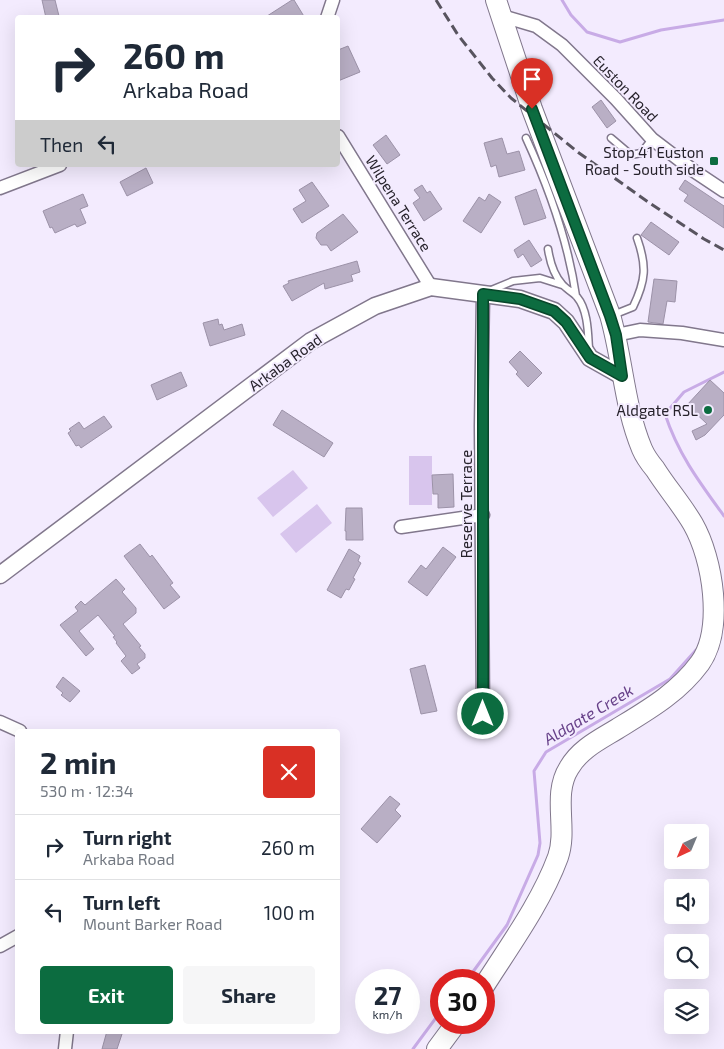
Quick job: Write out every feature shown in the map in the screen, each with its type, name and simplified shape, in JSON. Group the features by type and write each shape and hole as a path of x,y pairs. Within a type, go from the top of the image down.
{"main road":[{"path":"494,969 543,890 559,854 562,825 560,794 567,770 577,756 590,745 669,696 685,682 700,663 710,644 713,621 713,582 701,542 693,524 642,451 628,412 616,335 610,316 532,109 499,8"},
{"path":"437,1049 448,1034"}],"street":[{"path":"328,15 333,0"},
{"name":"Euston Road","path":"499,8 536,26 562,45 616,99 652,139 694,172 724,191"},
{"name":"Wilpena Terrace","path":"340,139 431,288"},
{"path":"0,188 55,167"},
{"name":"Arkaba Road","path":"0,575 310,341 375,306 431,288 520,299 554,311 566,322 590,358 622,376"},
{"name":"Reserve Terrace","path":"483,294 483,714"},
{"path":"616,335 640,330 682,333 724,340"},
{"path":"401,527 483,515"},
{"path":"0,722 16,729"},
{"path":"0,946 15,938"},
{"path":"65,1049 67,1034"}],"lane":[{"path":"526,138 545,180 562,236 574,278 576,296 587,324 590,358"},
{"path":"611,138 632,155 641,153 652,139"},
{"path":"610,316 633,307 642,289 644,259 637,238"},
{"path":"548,249 551,266 562,285"},
{"path":"483,294 513,281 540,278 562,285 576,296"}],"shaded area":[{"path":"409,456 432,456 432,505 409,505"},
{"path":"293,470 308,488 273,517 257,498"},
{"path":"317,504 332,523 296,553 280,534"}],"building":[{"path":"42,0 55,0 59,15 45,15"},
{"path":"294,0 303,15 269,15"},
{"path":"348,46 360,72 340,80 340,49"},
{"path":"601,100 616,121 607,128 592,107"},
{"path":"386,135 400,155 387,164 373,145"},
{"path":"502,138 507,154 519,151 525,170 499,177 496,165 491,167 484,143"},
{"path":"146,168 153,183 127,196 120,182"},
{"path":"685,180 724,206 724,228 684,201 688,195 679,189"},
{"path":"312,182 329,206 302,223 293,209 306,201 299,190"},
{"path":"422,185 427,193 430,191 442,209 424,221 413,203 420,198 414,190"},
{"path":"536,189 546,218 524,225 515,197"},
{"path":"83,194 88,206 80,209 86,223 77,227 75,224 55,233 52,227 50,228 43,211"},
{"path":"489,194 501,202 481,233 463,221 479,197 485,201"},
{"path":"343,214 358,232 331,251 327,245 321,245 316,238 317,233"},
{"path":"651,222 679,242 669,255 641,235"},
{"path":"529,240 542,260 531,267 523,254 518,258 514,250"},
{"path":"357,261 360,272 351,275 353,281 325,289 324,283 292,301 283,286 289,283 288,281"},
{"path":"654,279 677,281 675,302 667,301 663,324 648,322"},
{"path":"218,319 219,325 222,324 224,330 242,324 245,335 210,346 203,323"},
{"path":"520,351 542,373 528,387 516,374 518,372 509,362"},
{"path":"181,372 187,386 157,400 151,385"},
{"name":"Aldgate RSL","path":"710,380 724,393 724,415 705,435 696,440 692,431 707,424 687,405"},
{"path":"282,410 333,443 324,457 273,425"},
{"path":"104,416 112,427 81,448 79,445 76,446 68,433 71,431 69,429 79,422 84,429"},
{"path":"453,474 454,507 438,508 438,494 433,494 432,475"},
{"path":"346,508 362,508 363,540 346,540"},
{"path":"140,544 150,557 152,555 173,583 170,585 180,597 164,609 124,556"},
{"path":"443,547 456,557 427,596 408,582 421,565 426,569"},
{"path":"349,549 360,556 358,561 361,563 349,590 346,589 341,598 327,590"},
{"path":"116,579 125,589 122,592 136,608 136,613 123,624 141,646 139,647 145,654 145,658 137,664 140,668 132,674 121,661 126,656 116,643 113,637 115,636 98,615 79,631 94,649 86,656 60,625 78,611 75,607 81,601 85,605"},
{"path":"425,665 437,711 421,714 410,669"},
{"path":"63,677 80,691 70,702 61,695 63,693 56,687"},
{"path":"390,796 400,804 395,810 401,816 377,843 361,829"},
{"path":"106,1034 122,1034 117,1049 102,1049"}],"waterway":[{"name":"Aldgate Creek","path":"562,0 571,15 587,32 620,42 661,30 724,20"},
{"name":"Aldgate Creek","path":"724,372 684,392 665,414 683,455 724,516"},
{"name":"Aldgate Creek","path":"475,969 507,925 538,855 540,843 534,771 546,752 670,679 696,650"},
{"name":"Aldgate Creek","path":"413,1049 430,1026"}],"railway":[{"path":"436,0 458,35 492,78 511,98 579,153 651,204 724,250"}],"place":[{"name":"Stop 41 Euston Road - South side","path":"714,161"},
{"name":"Aldgate RSL","path":"708,410"}],"route":[{"path":"483,714 483,294 520,299 554,311 566,322 590,358 622,376 616,335 610,316 532,109"}]}
